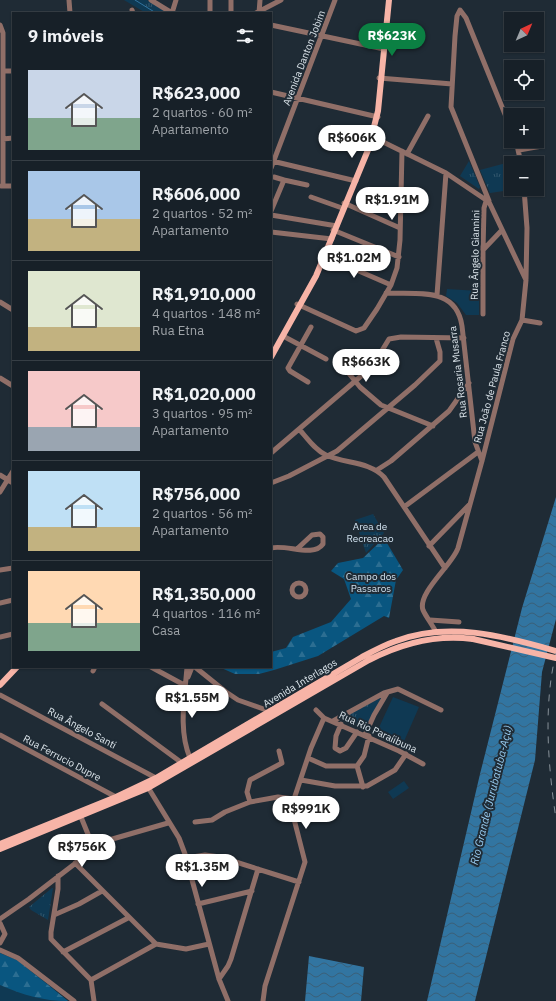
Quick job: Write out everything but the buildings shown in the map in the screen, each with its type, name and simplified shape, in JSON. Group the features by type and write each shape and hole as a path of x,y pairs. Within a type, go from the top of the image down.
{"main road":[{"path":"383,49 386,0"},
{"path":"272,355 323,256 373,137 389,0"},
{"path":"354,181 376,117"},
{"path":"272,349 298,305"},
{"name":"Avenida Interlagos","path":"0,849 81,817 147,786 273,713 376,650 396,641 436,632 474,635"},
{"path":"474,635 520,640 556,651"},
{"path":"474,635 556,658"},
{"name":"Avenida Interlagos","path":"0,844 147,786 156,778 190,758 395,647 438,638 474,635"},
{"path":"1,682 14,668"}],"street":[{"path":"69,0 70,12"},
{"path":"150,0 170,12"},
{"path":"172,12 176,0"},
{"path":"210,0 210,12"},
{"path":"230,0 231,12"},
{"path":"257,12 260,0"},
{"path":"257,12 281,0"},
{"name":"Avenida Danton Jobim","path":"272,161 298,99 335,0"},
{"path":"504,112 466,18 460,10 457,21 452,84 452,111 484,189 487,200 526,280"},
{"path":"0,25 4,33 2,186"},
{"path":"272,26 383,49"},
{"path":"3,72 12,71"},
{"path":"380,78 452,84"},
{"path":"272,92 376,117"},
{"path":"298,305 359,331 364,328 391,284 399,257 404,153 428,116"},
{"path":"373,137 446,173 487,200"},
{"path":"3,139 12,138"},
{"path":"520,156 519,150 530,148"},
{"path":"272,161 354,181"},
{"path":"386,293 437,295 446,173"},
{"path":"274,177 307,185"},
{"path":"272,209 284,180"},
{"path":"479,195 484,189"},
{"name":"Rua João de Paula Franco","path":"430,620 423,610 423,605 428,592 456,553 482,461 513,338 522,320 527,261 527,228 525,196"},
{"path":"311,197 344,205 400,228"},
{"name":"Rua Ângelo Giannini","path":"483,314 483,250 487,200"},
{"path":"272,215 335,228 399,257"},
{"path":"483,250 502,230"},
{"path":"272,232 331,238"},
{"path":"323,256 391,284"},
{"path":"517,261 527,261"},
{"name":"Rua Rosaria Musarra","path":"437,295 450,302 459,312 464,338 478,452 482,461"},
{"path":"0,302 12,308"},
{"path":"522,320 540,323"},
{"path":"308,382 290,371 288,368 311,327"},
{"path":"283,336 326,359"},
{"path":"272,452 375,362 389,339 401,337 464,338"},
{"path":"272,483 290,476 326,455 342,448 428,374 440,361 440,352 436,338"},
{"path":"342,366 354,381 374,401 388,409 433,426"},
{"path":"0,378 12,385"},
{"path":"377,470 391,461 449,411 469,383"},
{"path":"299,429 314,446 326,455 377,470 445,568"},
{"path":"404,507 478,452"},
{"path":"0,492 12,472"},
{"path":"0,476 12,482"},
{"path":"429,546 469,505"},
{"path":"272,548 298,548 307,551 317,550 323,544 323,537 317,533 312,535 298,548"},
{"path":"0,570 12,568"},
{"path":"0,603 12,600"},
{"path":"430,620 459,622"},
{"path":"430,620 436,632"},
{"path":"0,636 12,634"},
{"path":"153,668 186,686"},
{"path":"187,668 187,680 183,701 184,741 190,758"},
{"path":"187,680 192,668"},
{"path":"196,668 238,700 273,713"},
{"path":"334,721 387,692 398,689 441,710"},
{"path":"357,766 364,756 367,736 374,715 387,692"},
{"name":"Rua Ângelo Santi","path":"0,695 156,778"},
{"path":"102,704 182,763"},
{"path":"263,1001 266,986 305,860 292,810 294,799 311,748 324,718 316,710"},
{"name":"Rua Rio Paraíibuna","path":"324,718 341,724 406,754 423,764"},
{"path":"341,724 336,743 336,748 340,751 346,748 357,732"},
{"name":"Rua Ferrucio Dupre","path":"0,735 116,797"},
{"path":"250,802 247,792 250,780 282,763 279,750"},
{"path":"301,780 335,786 363,787 373,784 395,770 406,754"},
{"path":"308,758 326,766 357,766"},
{"path":"357,766 363,787"},
{"path":"147,786 178,838 186,858 219,979 228,1001"},
{"path":"196,822 212,820 250,802 278,796 294,799"},
{"path":"81,817 94,849"},
{"path":"0,919 29,900 94,849 114,837 168,823"},
{"path":"186,858 214,856 299,882"},
{"path":"75,863 128,918 156,944 186,949 210,944"},
{"path":"219,979 231,959 258,869"},
{"path":"58,876 51,936 53,942 91,980 93,986 93,999"},
{"path":"54,915 79,904 102,891"},
{"path":"198,904 252,891"},
{"path":"63,952 128,918"},
{"path":"0,923 4,934 0,943"},
{"path":"91,980 156,944"},
{"path":"0,950 18,958 74,1001"}],"green space":[{"path":"124,0 147,0 165,12 144,12"},
{"path":"469,161 480,187 479,189 460,176"},
{"path":"504,164 504,191 490,193 480,170"},
{"path":"447,289 479,291 479,315 466,315 457,303 446,296"},
{"name":"Area de Recreacao","path":"373,514 384,533 366,553 355,520"},
{"name":"Campo dos Passaros","path":"384,538 403,570 396,580 389,618 384,616 318,656 274,670 259,674 235,674 221,668 272,668 272,652 286,648 293,637 331,622 351,599 344,579 331,571 338,563 363,558"},
{"path":"382,697 366,729 364,730 340,719"},
{"path":"393,697 419,707 402,746 376,734"},
{"path":"404,781 409,788 393,799 388,792"},
{"path":"52,888 48,920 31,910 29,907"},
{"path":"0,953 42,979 68,1001 0,1001"},
{"path":"0,953 17,960 68,1001 33,997 0,985"}],"water":[{"name":"Rio Grande (Jurubatuba-Açú)","path":"556,497 556,619 542,672 535,760 475,1001 427,1001 480,774 522,608"},
{"path":"309,956 364,967 361,1001 305,1001"}],"waterway":[{"path":"135,0 154,12"}],"railway":[{"path":"556,653 549,694 548,715 549,757 556,819"}]}
